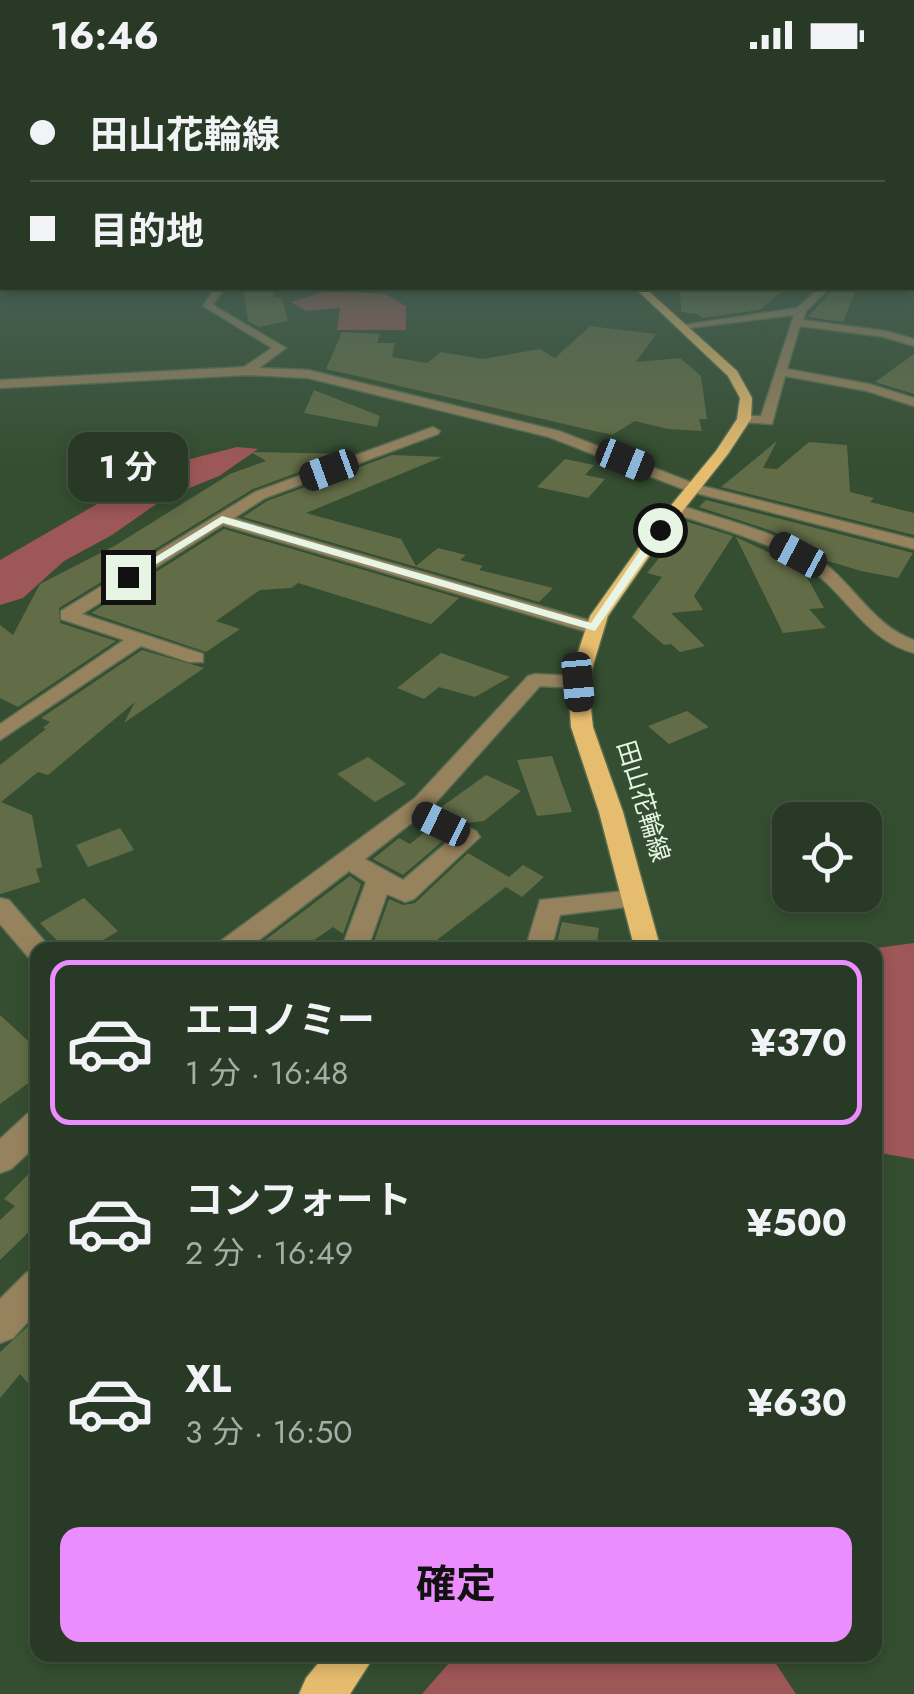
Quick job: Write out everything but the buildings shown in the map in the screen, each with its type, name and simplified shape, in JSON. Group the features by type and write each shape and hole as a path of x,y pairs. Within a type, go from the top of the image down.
{"main road":[{"path":"666,312 732,374 746,398 744,419"},
{"name":"田山花輪線","path":"646,942 611,812 582,727 578,682 599,616 744,419"},
{"path":"322,1694 347,1662"}],"street":[{"path":"213,312 242,323 280,348 247,371"},
{"path":"744,419 767,420 780,371 803,312"},
{"path":"682,326 799,316 886,334 914,344"},
{"path":"0,384 247,371 334,379 554,434 693,488 914,544"},
{"path":"780,371 869,388 914,402"},
{"path":"196,658 66,615 260,495 433,432"},
{"path":"676,509 780,546 816,565 882,634 914,647"},
{"path":"222,519 595,628"},
{"path":"0,734 140,640"},
{"path":"238,942 413,810 535,680 578,682"},
{"path":"347,859 405,893 468,837 413,810"},
{"path":"357,942 380,878"},
{"path":"540,942 549,907 634,899"},
{"path":"0,906 30,942"},
{"path":"0,1159 30,1131"},
{"path":"0,1326 30,1294"}],"shaded area":[{"path":"339,312 406,312 406,330 337,330"},
{"path":"237,447 258,449 219,476 165,498 112,535 64,561 23,598 0,605 0,560 163,466"},
{"path":"914,943 914,1159 882,1153 882,947"},
{"path":"450,1662 775,1662 796,1694 422,1694"}],"route":[{"path":"128,577 222,519 595,628 599,616 660,530"}]}
